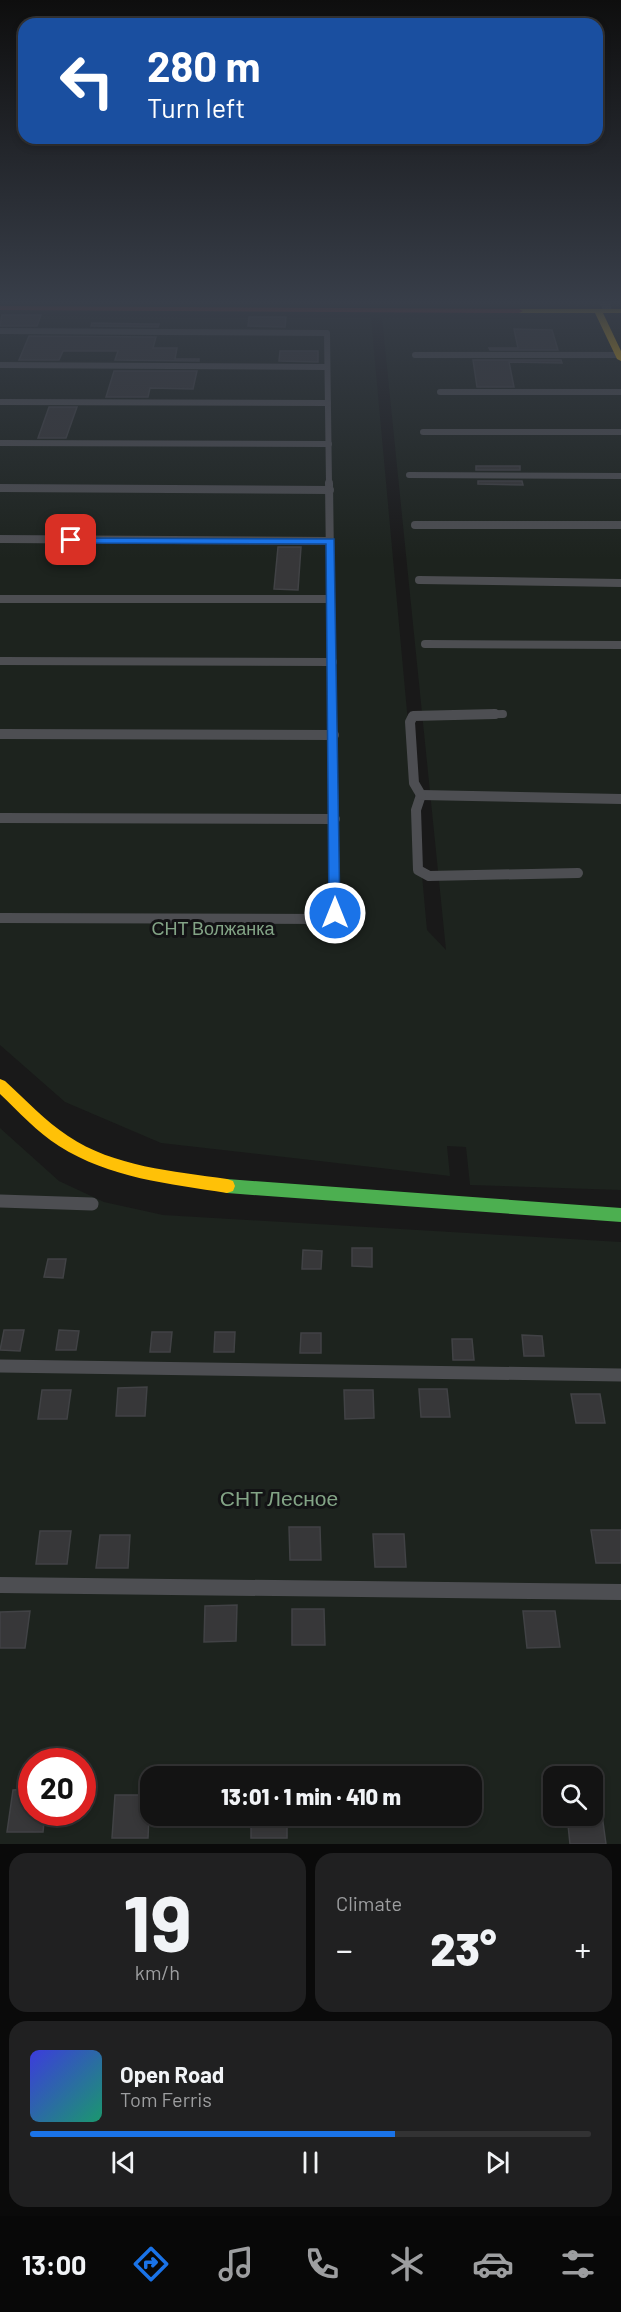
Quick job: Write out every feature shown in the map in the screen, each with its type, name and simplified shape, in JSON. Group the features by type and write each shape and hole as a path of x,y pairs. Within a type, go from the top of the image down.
{"street":[{"path":"0,1084 63,1141 97,1158 140,1172 237,1188 621,1215"}],"lane":[{"path":"0,918 329,919 335,913 328,387"},
{"path":"440,392 621,392"},
{"path":"0,402 328,404"},
{"path":"423,432 621,432"},
{"path":"0,443 329,444"},
{"path":"409,475 621,476"},
{"path":"0,488 330,490"},
{"path":"415,525 621,525"},
{"path":"0,539 330,541"},
{"path":"419,580 621,583"},
{"path":"0,599 331,599"},
{"path":"425,644 621,645"},
{"path":"0,661 333,662"},
{"path":"503,714 413,716 410,722 414,783 421,795 416,810 418,870 429,876 578,873"},
{"path":"0,734 334,735"},
{"path":"421,795 621,799"},
{"path":"0,818 335,819"},
{"path":"0,1201 92,1204"},
{"path":"0,1366 621,1375"},
{"path":"0,1585 621,1592"}],"green space":[{"name":"СНТ Волжанка","path":"0,387 377,387 427,930 446,950 389,387 621,387 621,1190 470,1185 466,1147 447,1146 450,1176 161,1143 65,1102 0,1045"},
{"name":"СНТ Лесное","path":"0,1128 59,1181 104,1202 163,1215 621,1242 621,1844 0,1844"}],"building":[{"path":"109,387 193,387 193,389 150,388 148,397 106,397"},
{"path":"49,407 77,407 66,438 38,438"},
{"path":"476,466 520,466 520,470 476,470"},
{"path":"478,481 522,481 523,485 478,484"},
{"path":"278,547 301,547 298,590 274,589"},
{"path":"352,1248 372,1248 372,1267 352,1266"},
{"path":"303,1250 322,1251 321,1269 302,1269"},
{"path":"48,1259 66,1259 63,1278 44,1277"},
{"path":"4,1330 24,1330 20,1351 0,1350"},
{"path":"59,1330 79,1331 76,1350 56,1350"},
{"path":"152,1332 172,1332 170,1352 150,1352"},
{"path":"215,1332 235,1332 234,1352 214,1352"},
{"path":"301,1333 321,1333 321,1353 300,1353"},
{"path":"522,1335 542,1336 544,1356 524,1356"},
{"path":"452,1339 472,1339 474,1360 453,1360"},
{"path":"147,1387 145,1416 116,1416 118,1388"},
{"path":"419,1389 447,1389 450,1417 421,1417"},
{"path":"42,1390 71,1390 67,1419 38,1419"},
{"path":"344,1390 373,1390 374,1418 345,1419"},
{"path":"571,1394 600,1394 605,1423 576,1423"},
{"path":"289,1527 320,1527 321,1560 290,1560"},
{"path":"591,1530 621,1530 621,1563 596,1563"},
{"path":"40,1531 71,1531 67,1564 36,1564"},
{"path":"373,1534 404,1534 406,1567 375,1567"},
{"path":"100,1535 130,1535 128,1568 96,1568"},
{"path":"237,1605 236,1641 204,1642 205,1606"},
{"path":"292,1609 324,1609 325,1645 292,1645"},
{"path":"30,1611 25,1648 0,1648 0,1612"},
{"path":"523,1611 555,1611 560,1647 527,1648"},
{"path":"13,1790 18,1790 18,1826 44,1826 43,1832 7,1832"},
{"path":"115,1795 140,1795 140,1826 149,1826 148,1838 112,1838"},
{"path":"603,1822 606,1844 570,1844 568,1826 603,1826"},
{"path":"251,1826 287,1826 287,1838 251,1838"}],"traffic: fast":[{"path":"227,1186 621,1215"}],"traffic: slow":[{"path":"0,1085 46,1128 81,1152 142,1172 227,1186"}],"route":[{"path":"71,540 330,541 335,913"}]}
